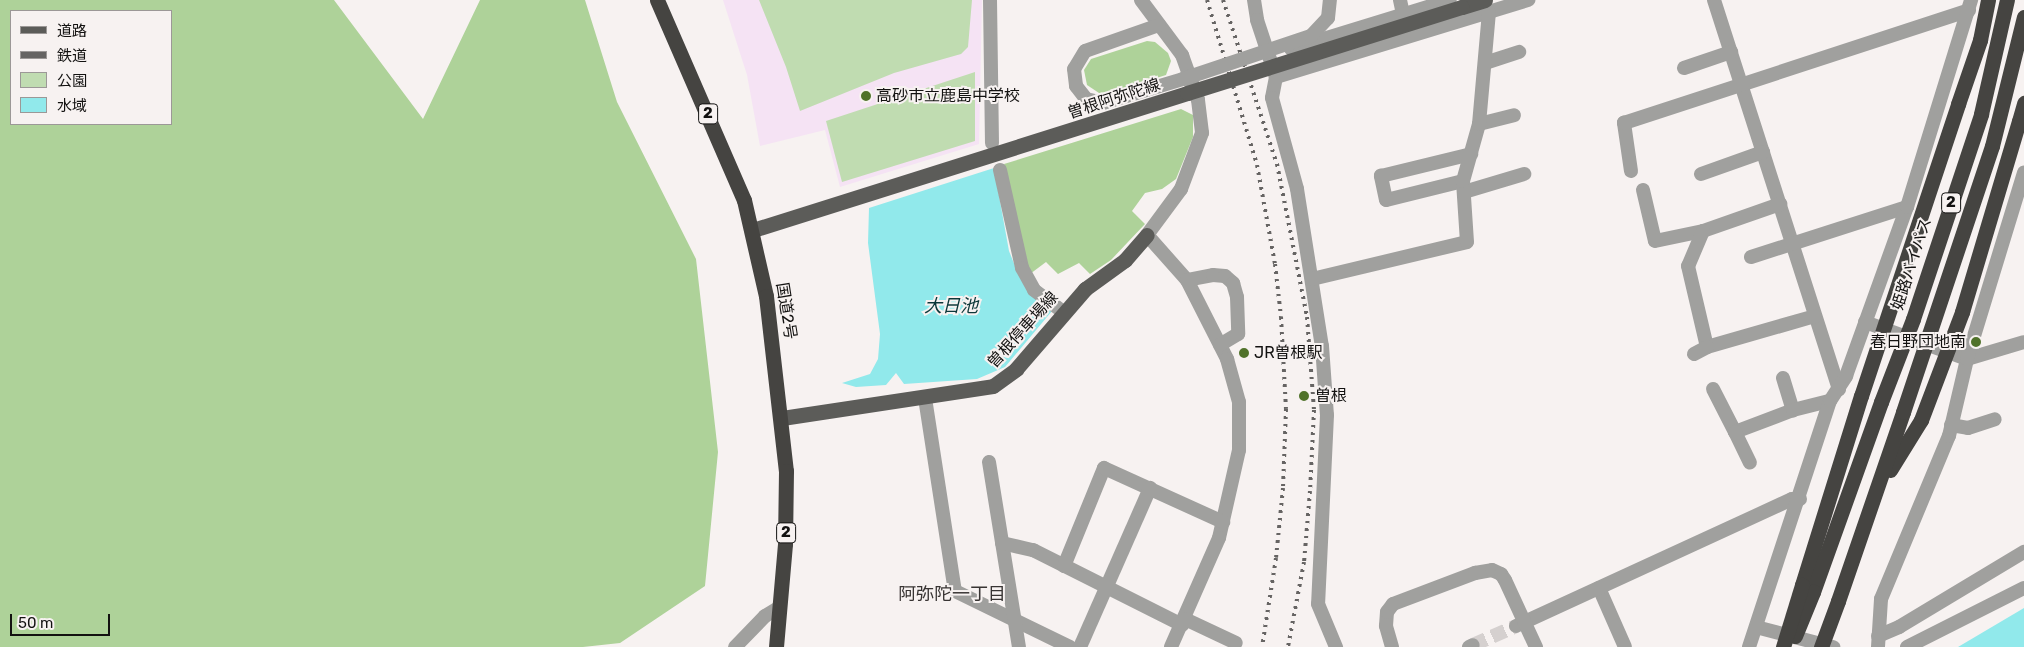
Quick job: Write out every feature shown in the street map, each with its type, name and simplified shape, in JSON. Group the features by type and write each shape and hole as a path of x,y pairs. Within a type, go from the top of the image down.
{"highway":[{"name":"国道2号","path":"657,0 719,138 753,230 766,296 782,418 786,526 776,647"},
{"path":"1783,647 1807,588 1862,396 1980,40 1988,0"},
{"name":"姫路バイパス","path":"1791,647 1807,588 1913,320 1981,114 2007,0"},
{"name":"2","path":"1821,647 1876,493 1992,146 2024,17"},
{"path":"1876,493 1921,420 1962,312 2024,103"}],"main road":[{"name":"曽根阿弥陀線","path":"753,230 1185,86 1456,3 1487,6"},
{"name":"曽根停車場線","path":"782,418 978,391 1006,379 1085,289 1125,260 1147,235"}],"street":[{"path":"990,0 992,143"},
{"path":"1141,0 1182,55 1198,100 1202,133 1181,189 1147,235 1173,260 1187,280 1220,345 1238,396 1240,425 1234,476 1212,559 1171,647"},
{"path":"1254,0 1276,77 1272,98 1297,189 1322,346 1327,415 1318,604 1336,647"},
{"path":"1159,25 1085,51 1074,69 1076,86 1086,98 1103,103 1185,86 1310,36 1328,18 1330,0"},
{"path":"1400,0 1410,36"},
{"path":"1276,77 1410,36 1487,6 1528,0"},
{"path":"1714,0 1839,389"},
{"path":"1269,56 1403,15 1456,3"},
{"path":"1633,170 1624,124 1970,5"},
{"path":"1749,647 1800,499 1830,401 1839,389 1866,322 1907,206 1970,5"},
{"path":"1312,279 1467,242 1464,187 1479,124 1485,63 1487,6"},
{"path":"1485,63 1519,52"},
{"path":"1684,68 1731,52"},
{"path":"1479,124 1514,115"},
{"path":"1701,174 1762,152"},
{"path":"1471,154 1381,176 1386,200 1464,187 1524,174"},
{"path":"1000,170 1022,268 1034,290 1063,312"},
{"path":"1878,641 1881,599 1951,425 1967,360 2024,173"},
{"path":"1643,190 1655,241 1703,230 1780,204"},
{"path":"1751,257 1907,206"},
{"path":"1703,230 1688,266 1707,347"},
{"path":"1187,280 1225,276 1233,283 1237,297 1238,334 1220,345"},
{"path":"1694,354 1707,347 1815,316"},
{"path":"1866,322 1967,360 2024,342"},
{"path":"1783,378 1793,410"},
{"path":"1713,389 1750,463"},
{"path":"925,398 955,591 1015,622 1070,647"},
{"path":"1735,432 1793,410 1830,401"},
{"path":"1951,425 1968,428 1995,419"},
{"path":"989,462 1019,647"},
{"path":"1064,566 1104,468 1223,522"},
{"path":"1080,647 1108,588 1150,488"},
{"path":"1520,624 1792,499 1800,499"},
{"path":"1002,543 1019,545 1108,588 1236,643"},
{"path":"1878,641 2024,552"},
{"path":"1392,647 1386,626 1388,612 1393,604 1483,570 1501,574 1520,624 1536,647"},
{"path":"1599,588 1625,647"},
{"path":"1907,647 2024,588"},
{"path":"735,647 765,616 780,607"},
{"path":"1756,626 1833,647"}],"shaded area":[{"name":"高砂市立鹿島中学校","path":"723,0 982,0 979,144 840,187 825,130 760,146 747,75"}],"green space":[{"path":"0,0 334,0 423,119 480,0 585,0 617,102 696,259 718,452 705,586 620,643 583,647 0,647"},
{"path":"759,0 972,0 968,47 961,54 894,73 800,111 786,67"},
{"path":"1147,41 1155,42 1168,53 1171,61 1166,75 1112,92 1099,93 1087,85 1084,70 1091,59"},
{"path":"975,72 975,141 842,182 826,121"},
{"path":"1181,109 1193,115 1193,137 1176,179 1162,189 1145,193 1132,211 1145,224 1111,260 1090,274 1079,263 1058,274 1046,262 1030,274 1004,164"}],"water":[{"name":"大日池","path":"994,168 1009,251 1017,271 1052,311 1005,367 977,379 904,384 896,373 886,385 856,387 842,383 870,374 878,359 880,334 868,243 869,208"},
{"path":"2024,608 2024,647 1958,647"}],"tunnel":[{"path":"1473,645 1516,626"}],"railway":[{"path":"1207,0 1257,165 1275,264 1281,317 1286,409 1283,488 1276,558 1262,647"},
{"path":"1223,0 1277,164 1307,317 1314,410 1310,491 1304,562 1288,647"}],"place":[{"name":"高砂市立鹿島中学校","path":"866,96"},
{"name":"春日野団地南","path":"1976,342"},
{"name":"JR曽根駅","path":"1244,353"},
{"name":"曽根","path":"1304,396"}],"district":[{"name":"阿弥陀一丁目","path":"952,594"}]}
